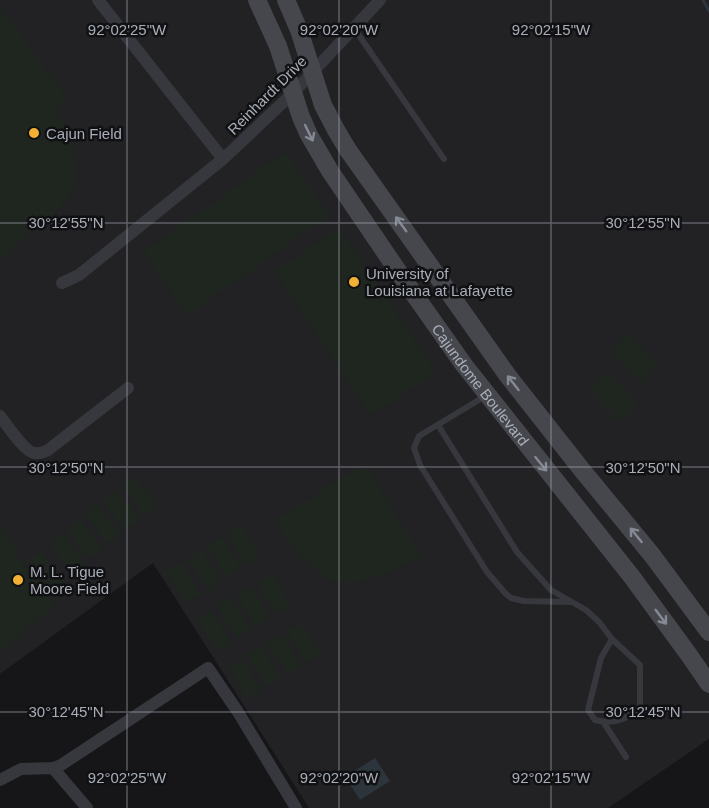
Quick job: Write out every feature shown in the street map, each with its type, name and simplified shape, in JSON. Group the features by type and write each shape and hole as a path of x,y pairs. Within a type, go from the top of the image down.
{"street":[{"name":"Reinhardt Drive","path":"98,0 223,159"},
{"name":"Cajundome Boulevard","path":"257,0 278,46 301,117 330,171 464,365 632,577 709,684"},
{"name":"Cajundome Boulevard","path":"286,0 299,30 323,105 348,150 508,376 652,555 709,632"},
{"name":"Reinhardt Drive","path":"62,283 79,275 223,159 293,93 380,0"},
{"path":"0,416 26,449 35,453 43,452 128,388"},
{"path":"0,780 21,769 53,768 69,760 208,668 238,712 296,808"},
{"path":"53,768 87,808"}],"lane":[{"path":"354,28 444,159"},
{"path":"488,395 418,436 414,448 420,465 487,572 506,594 511,598 524,600 573,602"},
{"path":"438,424 517,552 551,590 586,610 640,665 640,707 619,721 604,723 595,720 588,710 601,658 612,639"},
{"path":"604,723 626,757"}],"shaded area":[{"name":"University of Louisiana at Lafayette","path":"0,0 709,0 709,739 608,808 309,808 153,563 0,674"},
{"name":"Cajun Field","path":"0,9 21,34 67,99 54,109 66,126 72,141 77,181 60,208 0,259"},
{"path":"285,152 330,215 188,315 143,252"},
{"path":"339,228 436,373 371,415 275,271"},
{"path":"628,334 659,364 641,382 610,351"},
{"path":"607,372 638,403 620,421 589,390"},
{"path":"358,468 367,469 422,555 368,579 345,583 327,578 302,558 285,538 276,519"},
{"path":"134,476 158,505 144,516 121,486"},
{"path":"116,490 140,519 126,530 102,501"},
{"path":"98,504 122,534 108,544 85,515"},
{"path":"80,519 103,548 90,559 66,530"},
{"path":"241,524 260,556 246,565 226,533"},
{"name":"M. L. Tigue Moore Field","path":"0,528 16,547 16,556 55,604 0,653"},
{"path":"61,533 85,563 72,573 48,544"},
{"path":"221,536 241,568 226,577 207,545"},
{"path":"201,549 221,581 207,590 187,558"},
{"path":"41,551 64,580 51,590 27,561"},
{"path":"181,562 201,594 186,603 166,571"},
{"path":"271,573 291,605 276,614 256,582"},
{"path":"251,586 271,618 256,627 236,595"},
{"path":"231,598 251,630 236,639 217,607"},
{"path":"212,610 231,642 217,651 197,619"},
{"path":"301,622 321,654 306,663 286,630"},
{"path":"282,633 301,666 287,674 267,642"},
{"path":"261,646 281,678 266,687 247,655"},
{"path":"242,658 262,690 247,699 228,667"},
{"path":"375,758 390,781 360,800 345,777"}],"waterway":[{"path":"703,0 709,11"}],"place":[{"name":"Cajun Field","path":"34,133"},
{"name":"University of Louisiana at Lafayette","path":"354,282"},
{"name":"M. L. Tigue Moore Field","path":"18,580"}]}
